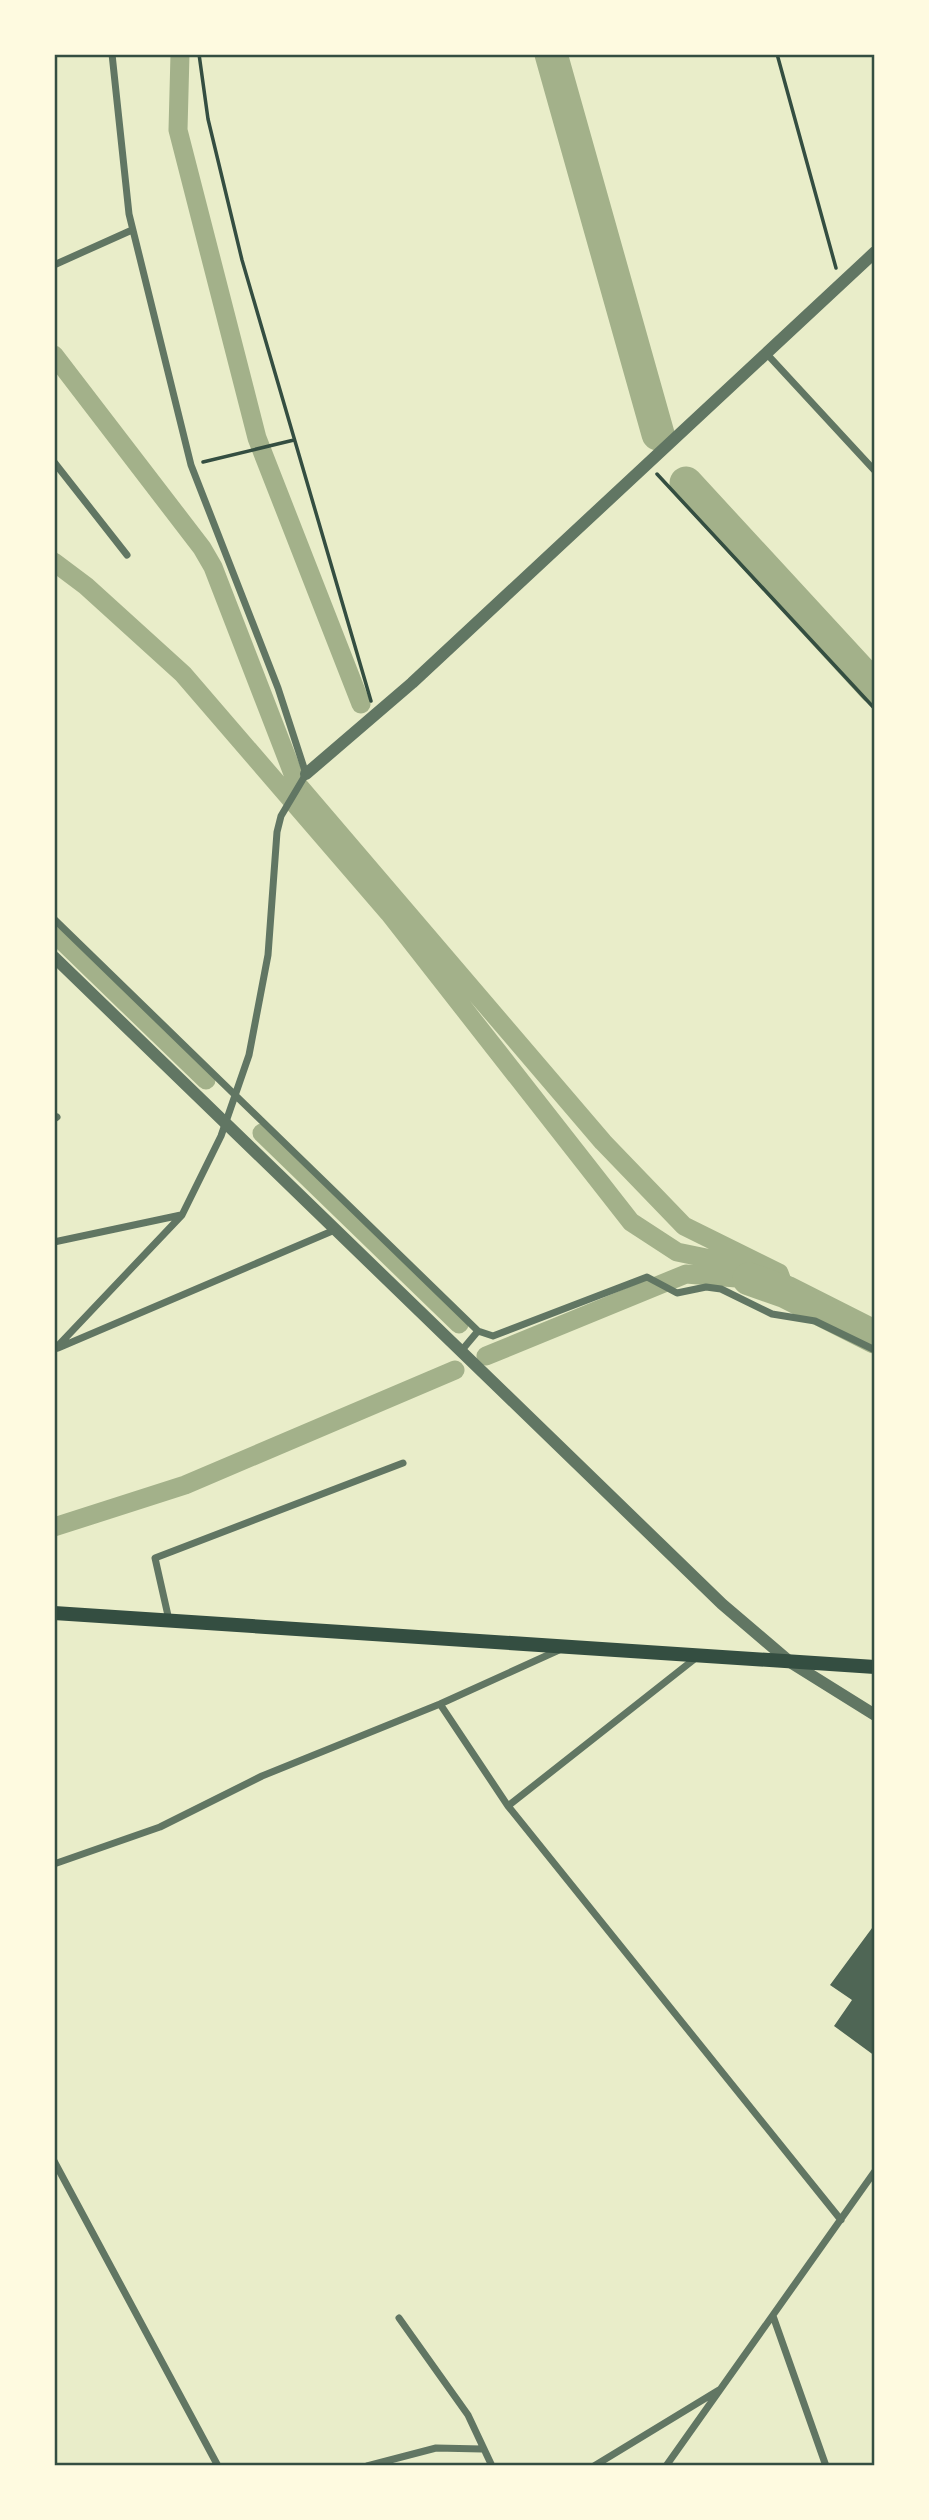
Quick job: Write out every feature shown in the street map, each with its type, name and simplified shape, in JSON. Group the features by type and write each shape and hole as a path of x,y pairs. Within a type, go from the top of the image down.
{"main road":[{"path":"54,1613 875,1667"}],"street":[{"path":"112,54 122,163 132,230 191,465 278,688 304,778"},
{"path":"54,265 132,230"},
{"path":"55,1349 181,1215 204,1175 249,1055 268,955 281,816 304,778 649,464 875,252"},
{"path":"766,353 875,471"},
{"path":"54,462 127,555"},
{"path":"54,919 478,1331 493,1336 647,1278 677,1293 706,1287 721,1289 772,1314 801,1321 816,1321 875,1350"},
{"path":"54,957 338,1229 722,1604 790,1662 875,1715"},
{"path":"54,1242 181,1215"},
{"path":"55,1349 338,1229"},
{"path":"462,1350 478,1331"},
{"path":"169,1620 155,1558 403,1463"},
{"path":"54,1864 160,1827 262,1776 440,1704 564,1648"},
{"path":"508,1806 701,1654"},
{"path":"440,1704 508,1806 841,2220"},
{"path":"54,2161 218,2466"},
{"path":"666,2466 875,2171"},
{"path":"54,2182 63,2177"},
{"path":"773,2316 826,2466"},
{"path":"400,2318 468,2415 492,2466"},
{"path":"594,2466 722,2388"},
{"path":"367,2466 436,2448 482,2449"}],"path":[{"path":"199,54 208,120 242,260 375,716"},
{"path":"777,54 840,284"},
{"path":"191,465 295,440"},
{"path":"649,464 875,709"}],"building":[{"path":"875,1924 875,2056 834,2026 852,2000 830,1985"}],"waterway":[{"path":"180,54 178,130 257,438 361,704"},
{"path":"551,54 658,434"},
{"path":"54,355 202,548 213,567 297,784 603,1142 684,1226 779,1273"},
{"path":"686,483 875,688"},
{"path":"54,562 86,586 183,674 389,913 631,1222 677,1252 779,1273 786,1292"},
{"path":"54,933 206,1080"},
{"path":"262,1133 459,1324"},
{"path":"486,1356 686,1274 749,1279"},
{"path":"749,1279 786,1292 875,1337"},
{"path":"54,1527 185,1485 455,1370"}]}
